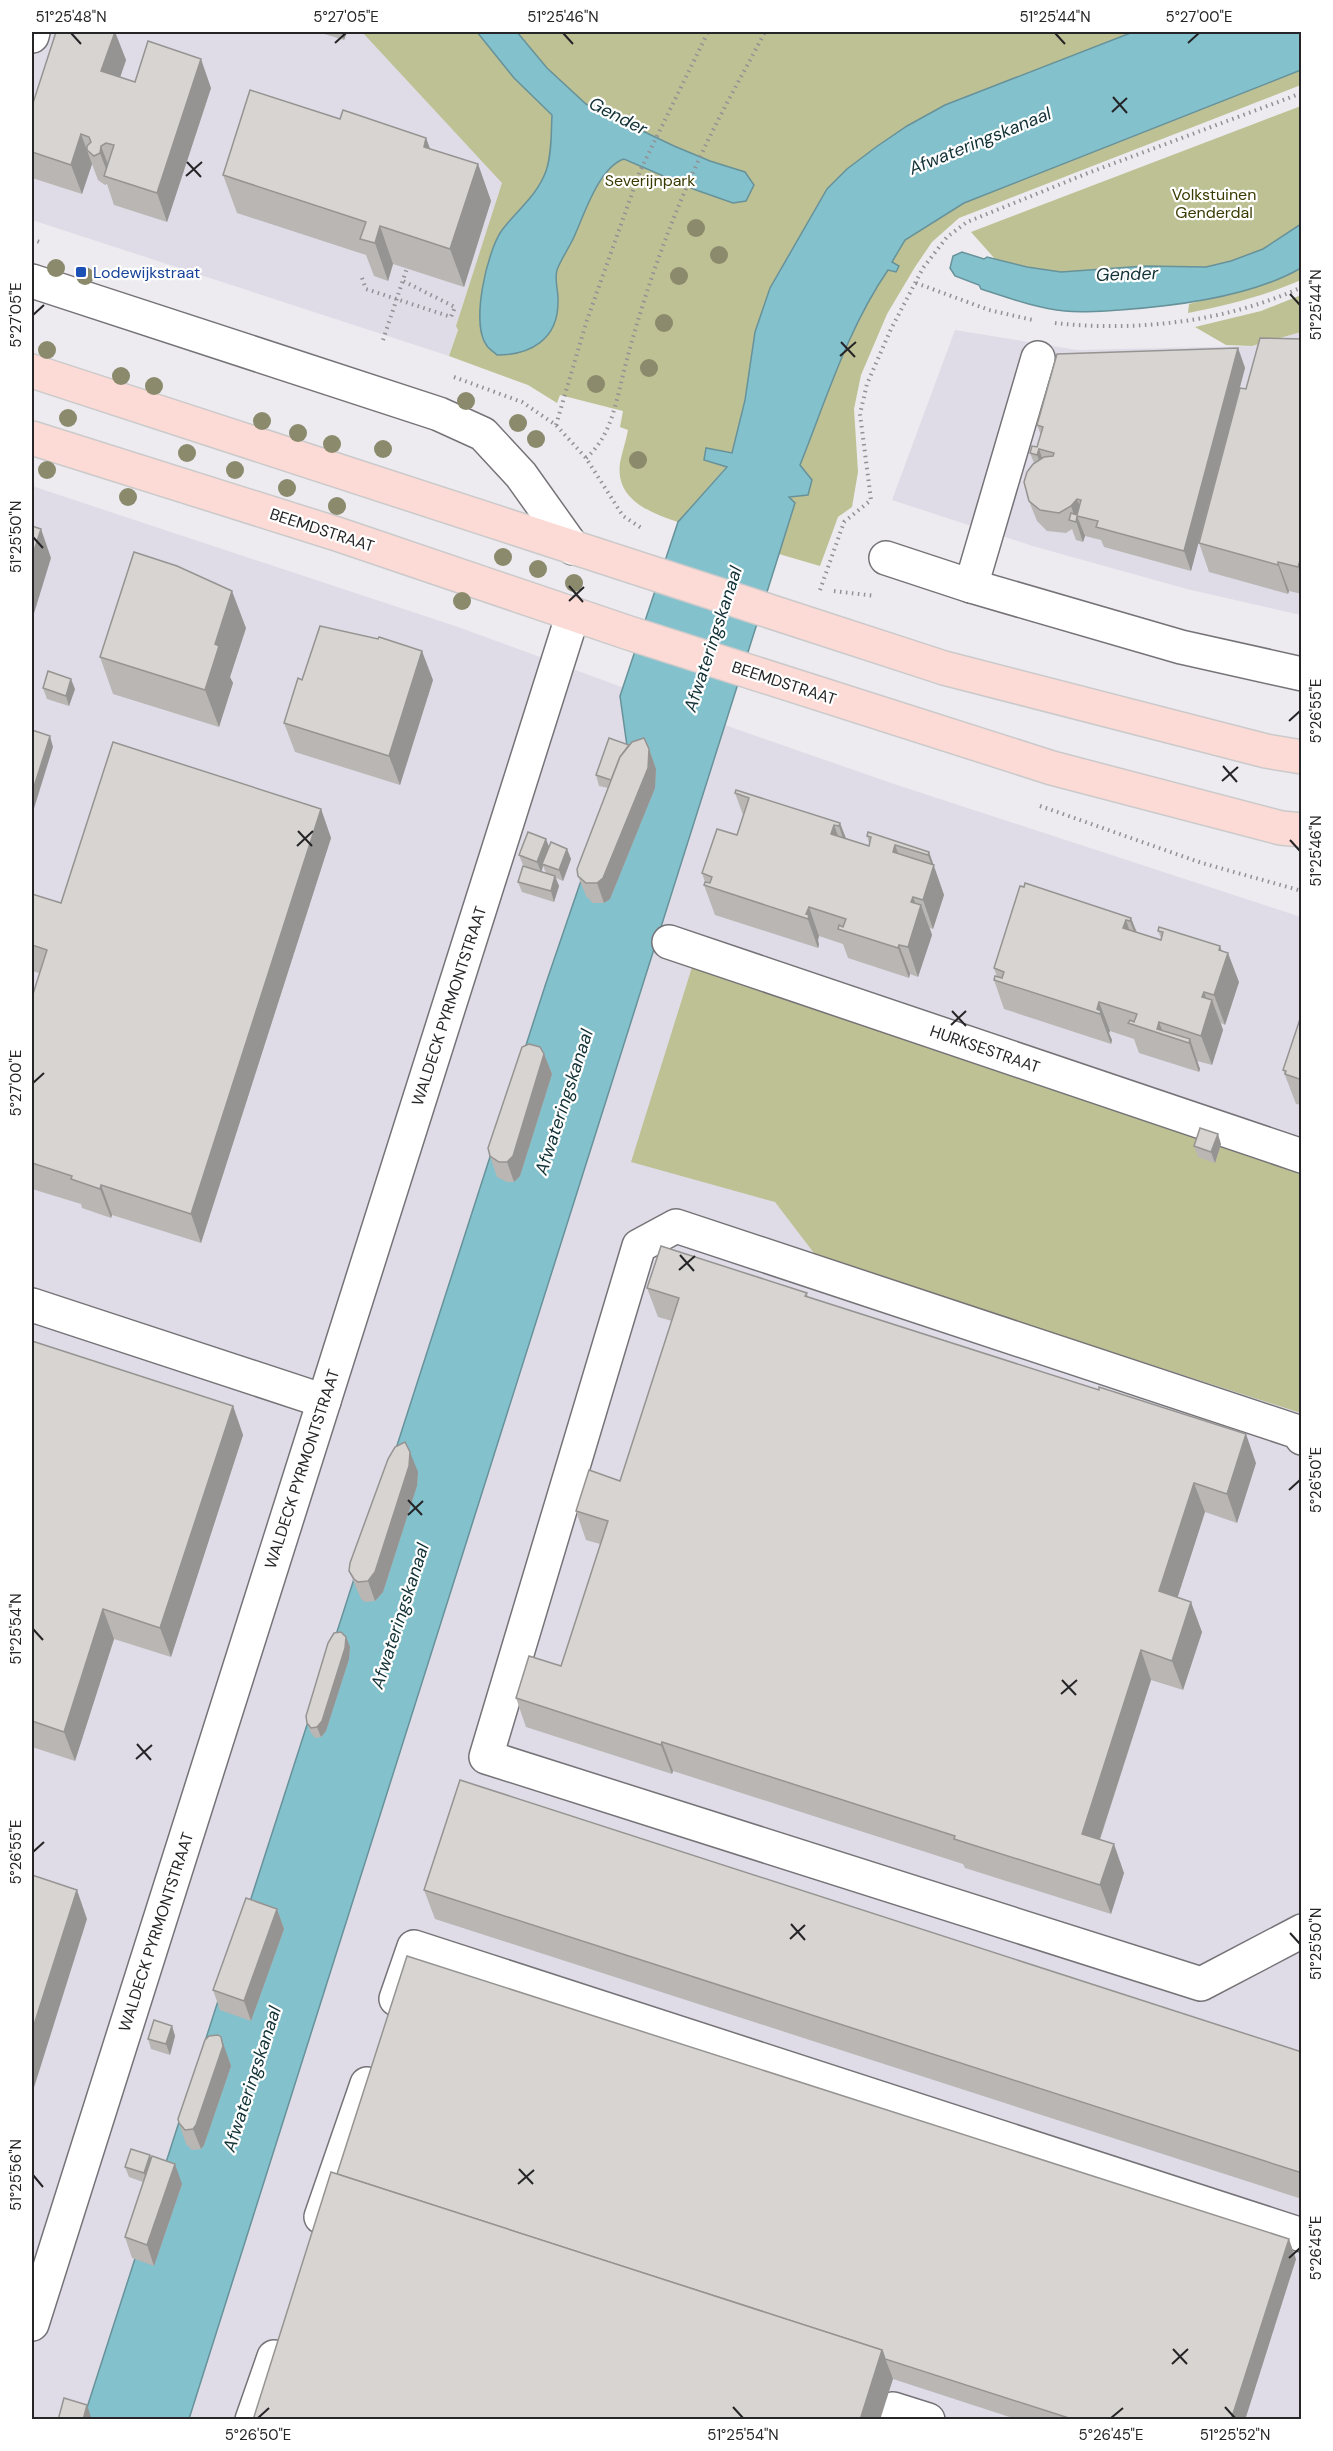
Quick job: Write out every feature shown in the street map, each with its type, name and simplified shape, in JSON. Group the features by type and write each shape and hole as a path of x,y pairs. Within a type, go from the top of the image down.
{"main road":[{"path":"32,371 944,668 1266,751 1302,757"},
{"name":"BEEMDSTRAAT","path":"32,438 338,534 629,633 1052,768 1281,828 1302,830"}],"street":[{"path":"32,281 439,414 483,434 521,475 573,548"},
{"path":"971,586 1038,357"},
{"path":"886,558 971,586 1181,647 1302,674"},
{"name":"WALDECK PYRMONTSTRAAT","path":"32,2324 573,614"},
{"name":"HURKSESTRAAT","path":"669,942 1302,1156"},
{"path":"1302,1438 1298,1432 676,1226 639,1246 486,1756 1201,1984 1302,1931"},
{"path":"32,1305 324,1401"},
{"path":"387,2025 414,1947 1302,2235"},
{"path":"310,2251 376,2059"},
{"path":"252,2420 283,2329"},
{"path":"893,2409 928,2420"}],"path":[{"path":"647,532 623,516 586,458 556,425 586,323 640,171 708,32"},
{"path":"586,458 594,452 609,427 640,311 685,191 702,153 765,32"},
{"path":"820,590 844,522 871,500 860,414 867,384 891,329 930,255 947,237 967,222 1088,173 1302,93"},
{"path":"383,340 407,268"},
{"path":"362,278 366,289 451,317 455,307 403,281"},
{"path":"916,283 989,310 1037,321"},
{"path":"1047,322 1088,327 1182,321 1256,305 1302,287"}],"shaded area":[{"path":"32,32 362,32 503,183 456,326 458,329 449,356 32,220"},
{"path":"955,330 1077,350 1252,346 1301,332 1301,615 1187,589 1036,547 892,500"},
{"path":"32,486 461,628 736,729 894,784 1301,917 1301,2419 32,2420"}],"green space":[{"name":"Severijnpark","path":"362,32 1133,32 945,105 907,126 876,147 827,189 770,288 732,454 707,461 727,466 678,522 646,509 629,496 623,487 620,463 628,430 620,427 623,411 560,395 557,403 528,385 449,356 458,330 456,326 502,183"},
{"path":"1301,70 1301,85 959,218 932,242 887,314 861,375 854,409 858,472 852,507 838,517 820,566 779,554 795,503 788,497 808,495 812,480 800,465 849,340 888,270 896,272 892,263 905,240 964,203"},
{"name":"Volkstuinen Genderdal","path":"1301,106 1301,224 1263,249 1231,261 1206,267 1145,266 1061,272 995,259 971,232"},
{"path":"1301,268 1301,280 1287,286 1246,300 1188,313 1189,304 1263,284"},
{"path":"1301,295 1301,332 1252,346 1226,345 1195,327 1261,311"},
{"path":"693,964 1301,1163 1301,1413 817,1257 775,1202 631,1162"}],"water":[{"path":"477,32 517,32 547,68 586,104 674,146 745,172 754,185 746,201 733,203 624,159 615,164 607,171 593,193 557,270 557,315 548,335 531,348 521,352 497,355 487,346 482,336 480,322 480,305 486,270 496,240 502,230 537,188 546,171 550,151 552,115 514,78"},
{"name":"Afwateringskanaal","path":"1133,32 1301,32 1301,70 964,203 905,240 892,262 899,266 896,272 888,270 861,316 849,340 800,465 812,480 808,495 789,497 795,503 189,2419 83,2420 546,983 627,746 620,696 678,522 727,467 704,460 706,448 732,453 745,400 755,332 770,288 827,189 847,169 876,147 907,126 945,105"},
{"name":"Gender","path":"1301,224 1301,268 1260,286 1189,303 1092,312 1054,310 981,289 979,285 955,276 950,268 953,256 962,252 984,259 987,257 1027,267 1061,272 1145,266 1206,267 1231,261 1263,249"}],"building":[{"path":"56,32 115,32 101,71 135,82 148,41 201,59 157,193 104,176 114,145 106,143 101,146 100,153 94,156 87,150 91,142 89,137 81,134 71,165 32,152 32,106"},
{"path":"250,90 340,119 343,110 426,138 424,147 478,164 450,249 380,226 375,243 360,239 366,222 223,175"},
{"path":"1260,338 1302,339 1302,554 1298,567 1278,562 1278,565 1199,543 1240,388 1246,389"},
{"path":"1238,348 1184,551 1096,527 1098,521 1077,516 1076,522 1069,520 1071,513 1077,515 1081,500 1077,499 1071,506 1059,513 1040,510 1029,501 1024,482 1027,472 1033,464 1044,457 1053,456 1054,453 1039,449 1037,455 1030,453 1032,446 1037,447 1043,427 1037,425 1057,354"},
{"path":"32,526 41,529 32,557"},
{"path":"134,552 177,566 232,591 215,644 219,646 205,690 100,657"},
{"path":"320,626 378,639 379,637 422,651 389,756 284,723 298,678 302,680"},
{"path":"48,671 71,679 66,696 43,688"},
{"path":"32,730 50,736 32,793"},
{"path":"609,738 629,745 620,757 611,780 596,775"},
{"path":"644,738 649,749 648,768 603,878 597,883 586,883 578,876 577,869 620,757 632,742"},
{"path":"113,742 321,809 191,1214 101,1185 100,1189 71,1179 72,1176 32,1163 32,997 47,950 32,945 32,894 61,903"},
{"path":"736,790 840,823 839,826 834,825 831,834 869,846 871,837 867,836 868,832 929,852 928,855 895,845 893,852 934,865 923,900 913,897 911,902 921,905 908,947 899,945 898,948 838,929 839,925 843,927 846,919 809,907 806,914 809,915 808,919 704,885 705,882 710,883 712,877 702,873 717,829 737,835 749,798 735,793"},
{"path":"528,832 546,839 537,862 519,855"},
{"path":"551,842 567,849 559,870 542,864"},
{"path":"523,866 555,876 551,891 518,882"},
{"path":"1025,883 1131,918 1130,921 1126,920 1123,928 1161,940 1163,932 1158,931 1159,927 1220,946 1219,950 1228,953 1214,995 1204,992 1202,997 1212,1000 1201,1036 1159,1022 1157,1029 1190,1039 1189,1043 1128,1023 1130,1020 1134,1022 1137,1014 1099,1002 1097,1009 1101,1011 1100,1014 994,980 995,976 1002,978 1004,972 994,968 1020,886 1024,887"},
{"path":"1302,1013 1302,1080 1285,1074 1286,1071 1283,1070"},
{"path":"529,1044 540,1047 544,1054 513,1156 507,1162 499,1162 490,1156 488,1148 522,1047"},
{"path":"1200,1128 1218,1134 1211,1152 1194,1146"},
{"path":"661,1246 807,1293 805,1296 1099,1390 1099,1387 1246,1434 1227,1494 1194,1483 1159,1591 1191,1602 1172,1661 1141,1650 1082,1834 1114,1844 1100,1885 662,1742 661,1745 516,1698 529,1656 561,1666 608,1521 576,1511 589,1470 620,1481 679,1298 647,1288"},
{"path":"32,1341 233,1406 160,1628 103,1609 64,1732 32,1721"},
{"path":"405,1442 410,1452 409,1466 375,1572 368,1581 358,1582 349,1571 350,1563 388,1459 395,1447"},
{"path":"341,1632 346,1637 345,1648 322,1721 317,1727 311,1728 306,1716 328,1643 334,1633"},
{"path":"460,1780 1302,2052 1302,2173 424,1890"},
{"path":"32,1875 77,1890 32,2031"},
{"path":"246,1898 277,1909 244,2001 213,1990"},
{"path":"407,1956 1289,2239 1231,2420 1075,2420 885,2359 882,2350 337,2174"},
{"path":"154,2020 172,2026 166,2044 148,2039"},
{"path":"209,2036 221,2037 223,2046 196,2125 193,2129 185,2130 178,2119 205,2040"},
{"path":"131,2149 150,2155 144,2173 125,2167"},
{"path":"152,2156 175,2164 147,2245 125,2237"},
{"path":"331,2172 882,2350 860,2420 253,2420"},
{"path":"64,2398 87,2405 83,2420 58,2420"}],"place":[{"name":"Lodewijkstraat","path":"81,272"}]}
